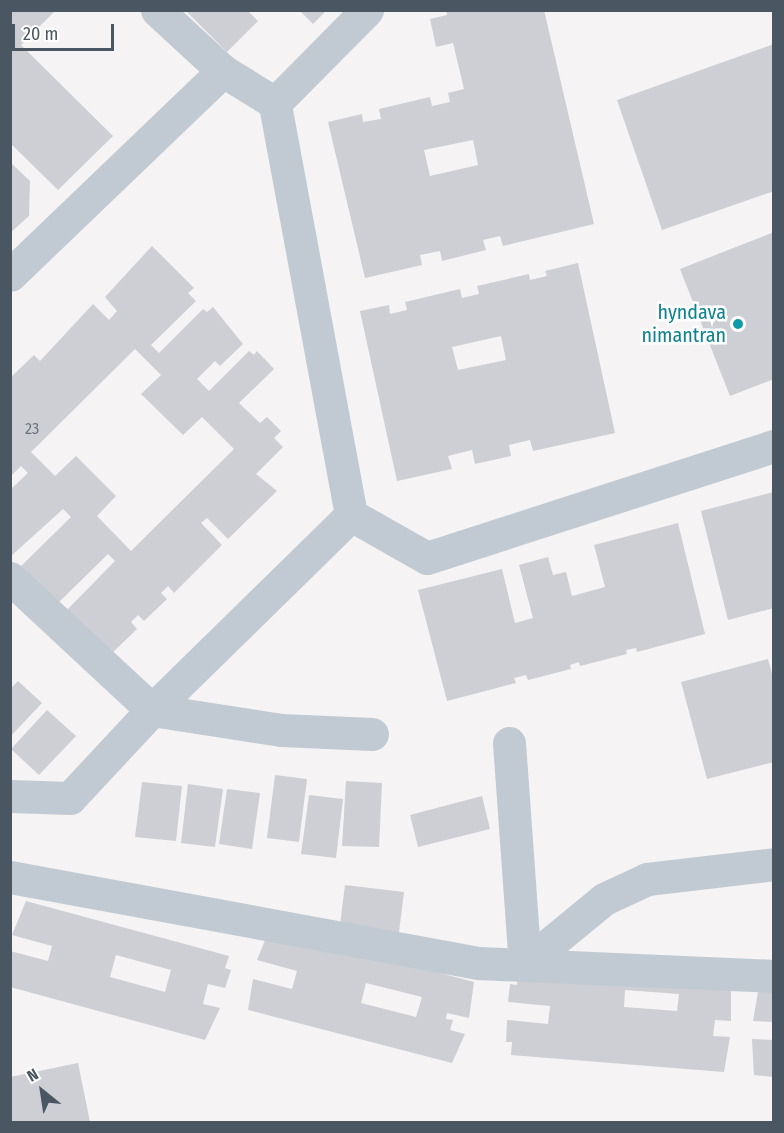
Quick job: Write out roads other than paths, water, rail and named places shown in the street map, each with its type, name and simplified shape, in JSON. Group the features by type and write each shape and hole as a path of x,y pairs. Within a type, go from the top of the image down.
{"street":[{"path":"156,10 223,71 275,103 351,515"},
{"path":"275,103 367,10"},
{"path":"10,275 223,71"},
{"path":"351,515 427,558 774,446"},
{"path":"10,796 70,798 152,711 351,515"},
{"path":"10,578 152,711 280,730 372,734"},
{"path":"509,744 525,964"},
{"path":"525,964 604,899 647,879 774,864"},
{"path":"10,878 478,963 774,976"}],"place":[{"name":"hyndava nimantran","path":"738,324"}]}
